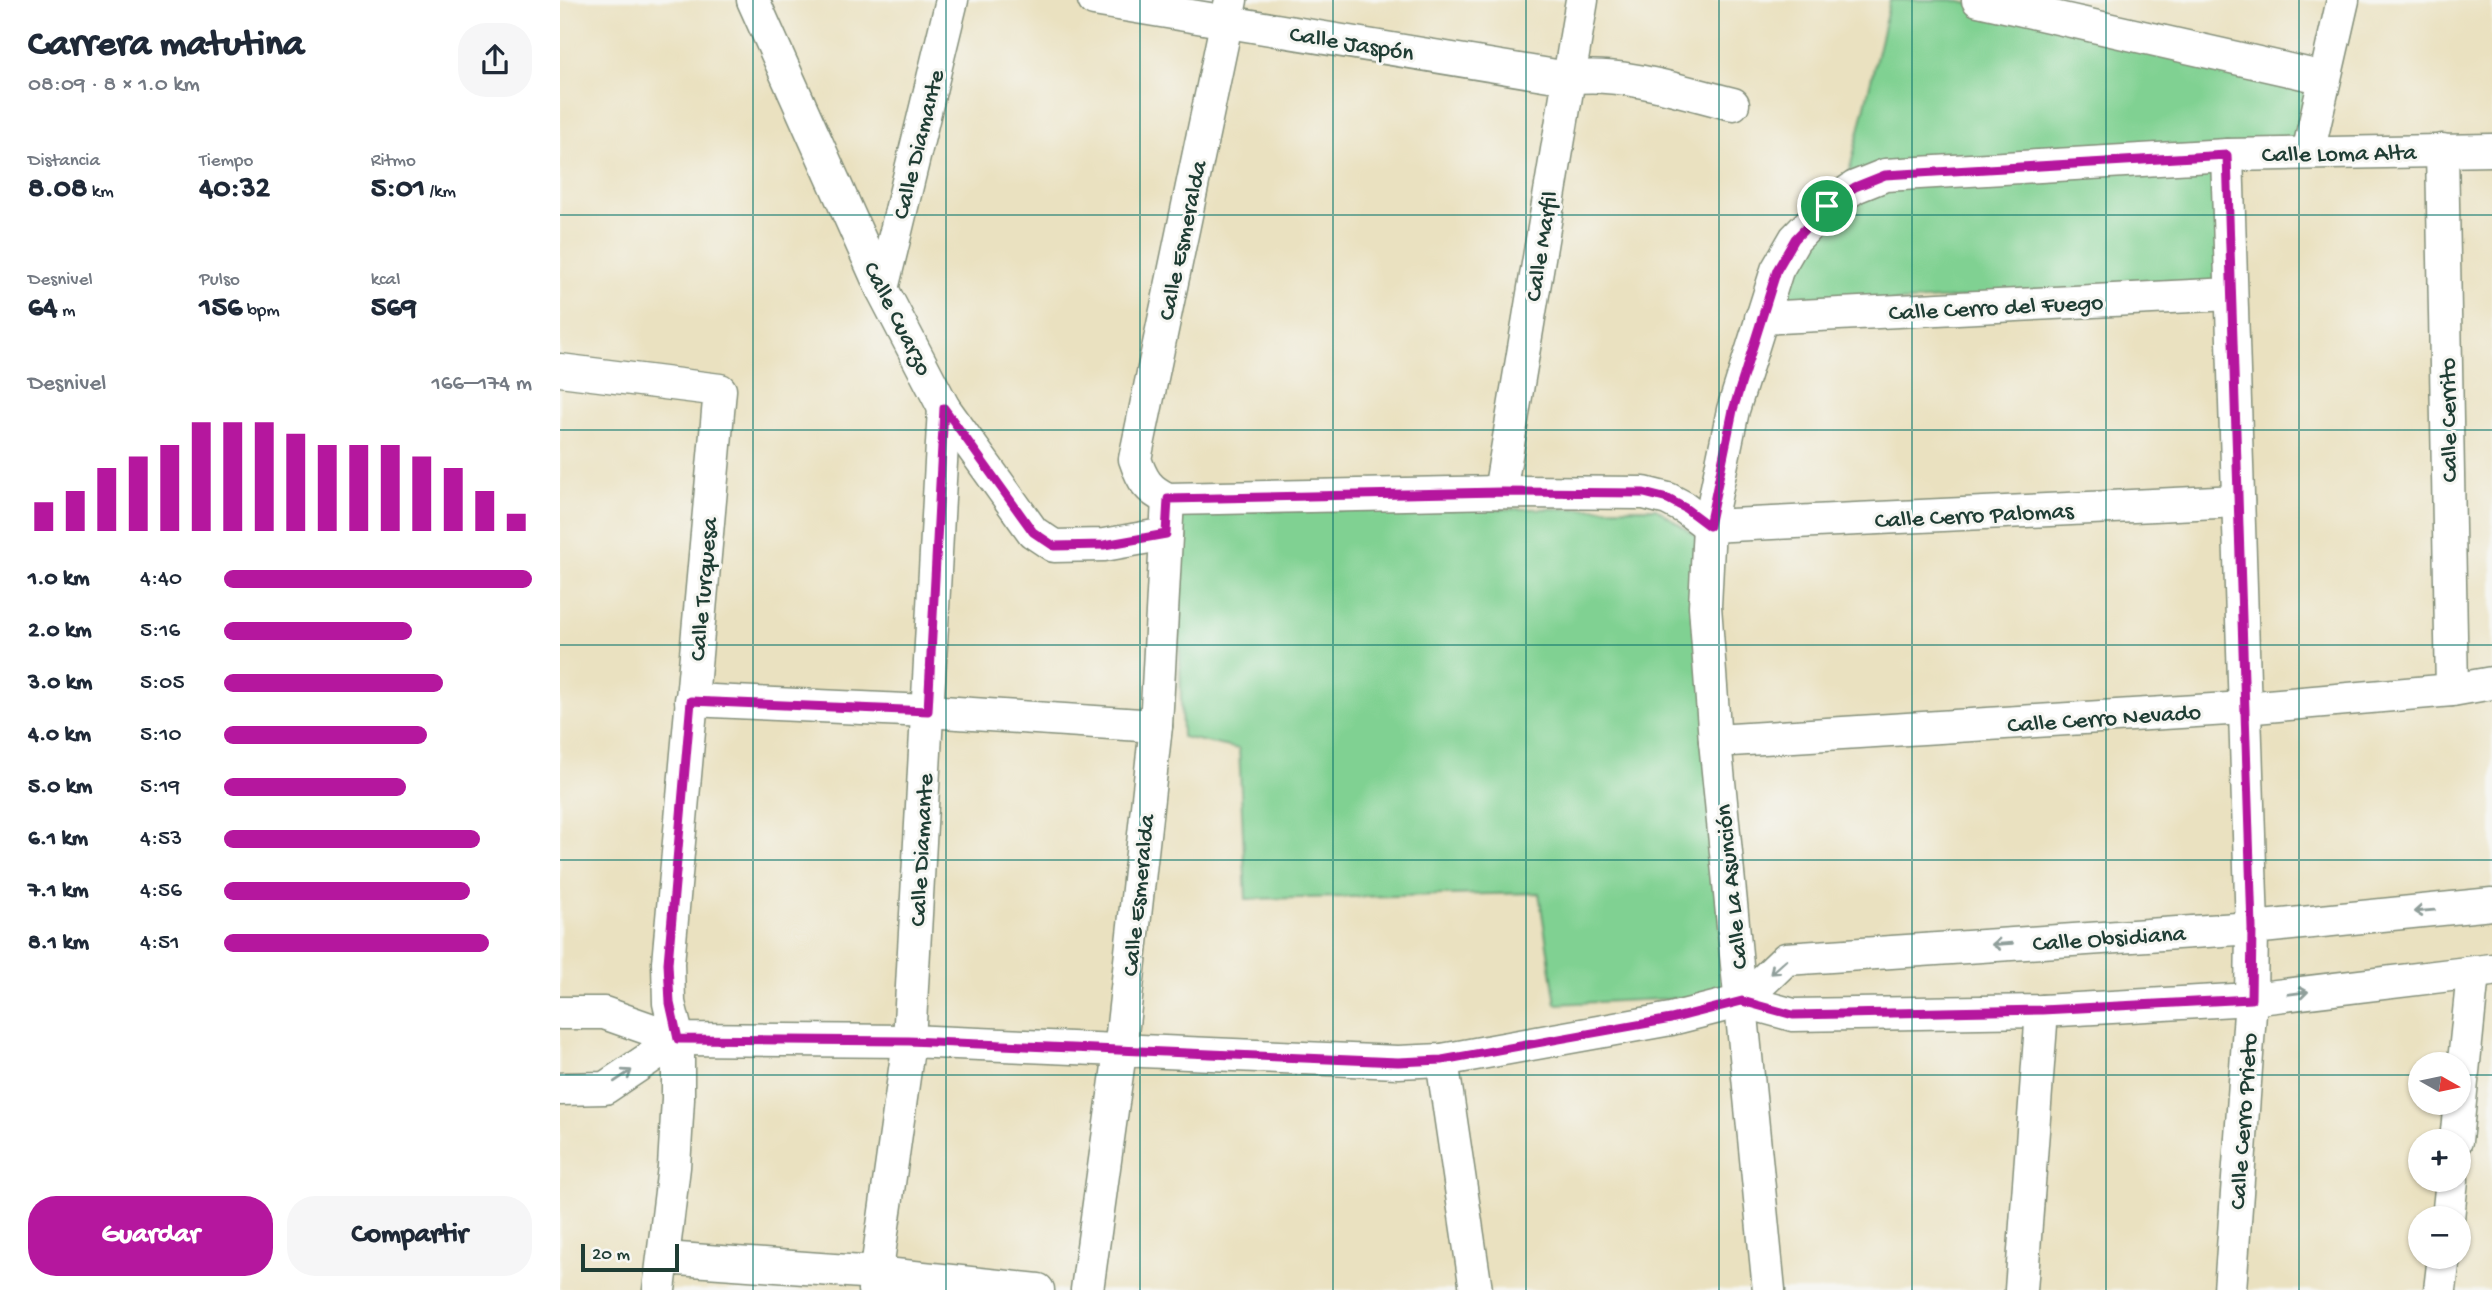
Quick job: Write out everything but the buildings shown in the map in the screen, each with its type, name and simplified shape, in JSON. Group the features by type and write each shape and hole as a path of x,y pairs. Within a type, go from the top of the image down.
{"street":[{"name":"Calle Cuarzo","path":"754,0 882,289 944,408 1033,532 1054,546 1104,545 1166,534"},
{"name":"Calle Diamante","path":"882,289 952,0"},
{"name":"Calle Jaspón","path":"1094,0 1229,11 1568,78 1591,75 1622,77 1733,104"},
{"name":"Calle Marfil","path":"1500,492 1582,0"},
{"path":"1978,0 2325,78"},
{"path":"2308,153 2343,0"},
{"name":"Calle Esmeralda","path":"1087,1290 1120,1052 1156,726 1168,499 1153,492 1142,480 1135,459 1229,11"},
{"name":"Calle Cerrito","path":"2442,150 2452,690"},
{"name":"Calle Loma Alta","path":"1709,526 1733,410 1777,270 1795,239 1827,206 1855,187 1885,175 2227,155 2492,150"},
{"name":"Calle Cerro Prieto","path":"2227,155 2252,928 2251,999 2230,1290"},
{"name":"Calle Cerro del Fuego","path":"1761,318 2231,293"},
{"name":"Calle Turquesa","path":"560,369 720,390 668,963 670,1003 678,1039 674,1167 659,1290"},
{"name":"Calle Diamante","path":"875,1282 909,1041 944,408"},
{"path":"1168,499 1500,492 1644,493 1668,499 1709,526"},
{"name":"Calle Cerro Palomas","path":"1709,526 2238,501"},
{"name":"Calle La Asunción","path":"1709,526 1705,606 1715,741 1769,1290"},
{"name":"Calle Cerro Nevado","path":"1715,741 2244,708 2452,690 2492,683"},
{"path":"691,701 928,711 1156,726"},
{"name":"Calle Obsidiana","path":"1742,1001 1786,958 2252,928 2492,904"},
{"path":"560,1013 604,1013 678,1039 909,1041 1398,1062 1442,1060 1671,1019 1742,1001 1793,1015 2042,1010 2251,999 2483,972 2458,1129"},
{"path":"2021,1290 2042,1010"},
{"path":"560,1089 605,1088 678,1039"},
{"path":"1442,1060 1476,1290"},
{"path":"664,1258 875,1282 1038,1290"},
{"path":"2440,1290 2442,1269"}],"green space":[{"path":"1890,0 1953,0 2311,82 2301,147 1849,173"},
{"path":"2222,163 2222,282 1775,309 1798,258 1834,211 1886,184"},
{"path":"1656,508 1696,536 1725,996 1556,1004 1539,893 1246,899 1239,749 1182,737 1176,511"}],"route":[{"path":"2227,155 2252,928 2251,999 2042,1010 1793,1015 1742,1001 1671,1019 1442,1060 1398,1062 909,1041 678,1039 670,1003 668,963 691,701 928,711 944,408 1033,532 1054,546 1104,545 1166,534 1168,499 1500,492 1644,493 1668,499 1709,526 1733,410 1777,270 1795,239 1827,206 1855,187 1885,175 2227,155"}]}
